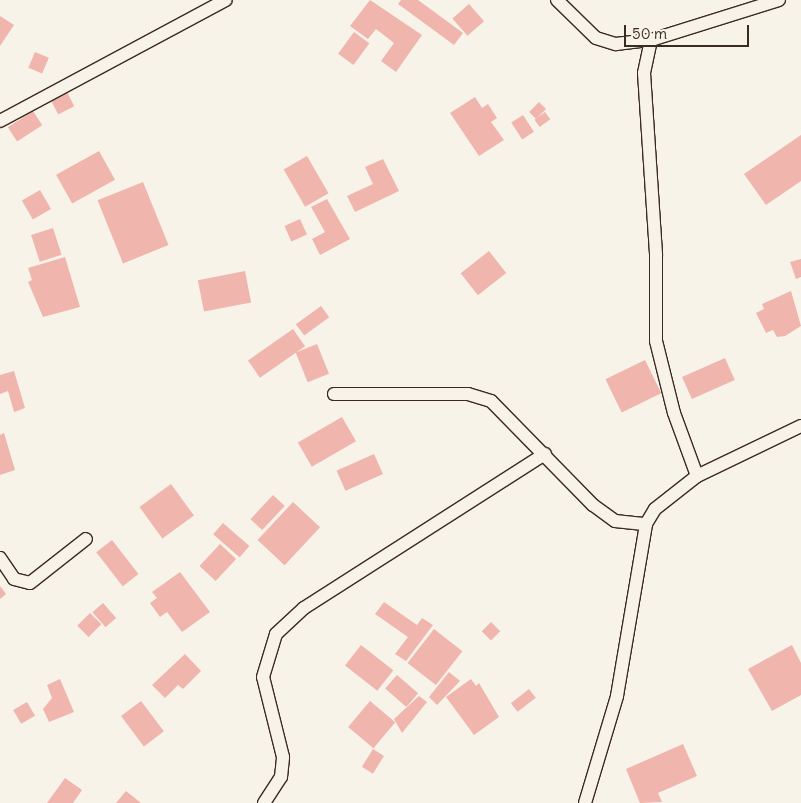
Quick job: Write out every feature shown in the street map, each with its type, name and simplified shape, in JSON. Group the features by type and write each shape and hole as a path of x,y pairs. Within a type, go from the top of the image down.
{"street":[{"path":"0,121 226,0"},
{"path":"557,0 596,38 616,44 651,40 779,0"},
{"path":"651,40 644,73 656,256 656,341 674,413 697,476"},
{"path":"334,394 468,394 491,401 545,454 593,506 615,521 646,524"},
{"path":"585,803 617,696 646,524 655,509 697,476 801,426"},
{"path":"264,803 281,777 283,757 263,676 276,634 304,608 545,454"},
{"path":"0,558 14,579 30,583 86,539"}],"building":[{"path":"370,0 422,35 396,72 381,61 394,43 376,29 368,39 350,26"},
{"path":"401,0 418,0 463,33 454,45 398,4"},
{"path":"469,4 484,21 467,36 452,18"},
{"path":"0,16 14,25 0,46"},
{"path":"354,32 369,43 354,65 338,54"},
{"path":"35,52 49,58 42,74 28,68"},
{"path":"67,92 74,106 58,114 51,100"},
{"path":"475,97 482,108 488,104 497,118 491,122 504,140 479,156 450,113"},
{"path":"539,102 546,109 536,119 529,112"},
{"path":"33,111 42,125 17,142 8,127"},
{"path":"545,112 550,119 540,127 534,120"},
{"path":"523,115 534,132 522,139 511,123"},
{"path":"801,135 801,181 766,205 744,174"},
{"path":"99,151 115,180 72,204 56,175"},
{"path":"307,156 328,193 305,207 284,170"},
{"path":"383,159 399,191 355,212 347,196 373,184 365,167"},
{"path":"143,182 168,245 123,263 98,200"},
{"path":"40,190 51,209 33,220 22,201"},
{"path":"327,199 350,239 320,255 312,239 325,232 311,207"},
{"path":"300,219 307,235 291,241 284,226"},
{"path":"53,228 62,255 40,262 31,235"},
{"path":"489,251 506,273 478,295 461,273"},
{"path":"65,257 80,307 43,317 28,282 32,280 28,268"},
{"path":"801,259 801,277 796,279 790,262"},
{"path":"245,271 251,302 204,312 198,280"},
{"path":"791,291 801,326 785,336 777,337 773,330 766,333 756,313 764,309 762,304"},
{"path":"321,306 329,317 304,336 296,324"},
{"path":"293,329 305,346 260,378 248,361"},
{"path":"317,344 329,374 308,382 296,353"},
{"path":"725,358 735,380 692,399 682,377"},
{"path":"645,360 661,393 622,413 605,379"},
{"path":"14,371 25,408 14,412 8,391 0,394 0,375"},
{"path":"342,417 356,441 312,467 298,443"},
{"path":"4,433 15,470 0,475 0,435"},
{"path":"374,454 383,474 345,491 337,471"},
{"path":"171,484 194,516 162,538 139,507"},
{"path":"273,495 285,506 262,530 250,519"},
{"path":"293,502 320,527 285,565 258,540"},
{"path":"223,523 249,546 240,557 213,534"},
{"path":"112,540 138,574 123,586 96,552"},
{"path":"220,544 236,559 216,581 200,566"},
{"path":"180,572 210,612 182,632 167,612 160,617 150,603 157,598 152,592"},
{"path":"0,586 6,594 0,599"},
{"path":"384,602 417,625 422,618 433,625 406,661 395,654 408,637 375,614"},
{"path":"103,603 116,618 106,627 92,612"},
{"path":"90,613 101,624 89,637 77,626"},
{"path":"491,622 500,631 491,640 482,631"},
{"path":"434,629 462,651 436,685 408,663"},
{"path":"361,645 393,670 377,691 345,665"},
{"path":"792,645 801,663 801,695 772,711 748,669"},
{"path":"185,654 201,671 183,689 178,685 165,698 152,685"},
{"path":"449,672 460,681 437,705 429,697"},
{"path":"397,675 418,693 406,707 385,689"},
{"path":"60,679 74,712 49,722 43,709 52,698 47,685"},
{"path":"471,679 476,686 479,683 499,717 474,735 446,697"},
{"path":"529,689 536,698 518,712 511,703"},
{"path":"419,696 427,702 402,733 394,719"},
{"path":"141,701 164,731 144,746 121,716"},
{"path":"370,701 395,722 373,748 348,727"},
{"path":"27,702 35,716 21,724 13,710"},
{"path":"683,744 697,776 658,793 662,802 640,803 626,769"},
{"path":"373,749 384,756 373,774 362,767"},
{"path":"65,778 82,790 73,803 47,803"},
{"path":"126,791 141,803 116,803"}]}
